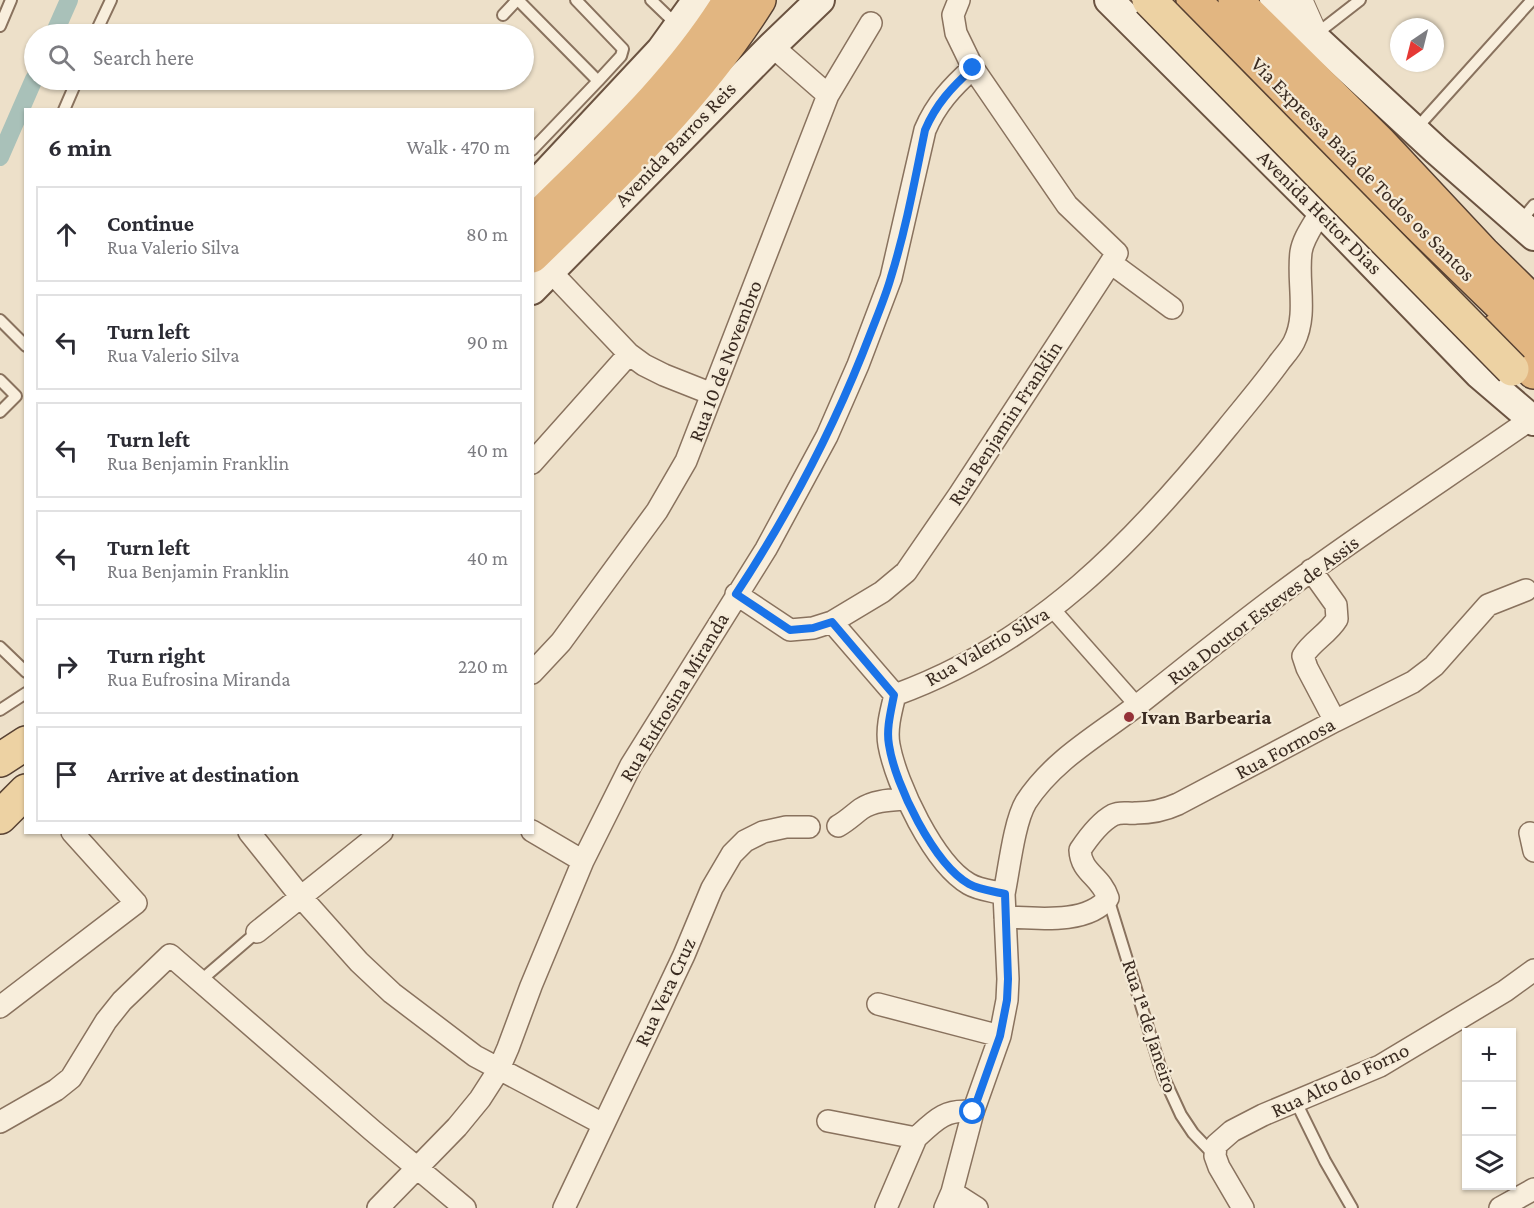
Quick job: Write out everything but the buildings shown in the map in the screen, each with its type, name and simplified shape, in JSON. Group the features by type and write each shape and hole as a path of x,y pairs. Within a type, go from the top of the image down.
{"highway":[{"path":"534,221 656,97 685,63 730,0"},
{"path":"539,273 618,171 703,80 738,34 759,0"},
{"name":"Via Expressa Baía de Todos os Santos","path":"1193,0 1483,253 1534,303"},
{"name":"Via Expressa Baía de Todos os Santos","path":"1235,0 1369,155 1529,381"},
{"path":"1369,155 1534,270"}],"main road":[{"path":"534,186 627,88 698,0"},
{"path":"766,0 774,20 772,46"},
{"name":"Avenida Barros Reis","path":"539,273 820,0"},
{"name":"Avenida Heitor Dias","path":"1109,0 1321,211 1479,374 1529,381"},
{"path":"1149,0 1529,381"},
{"path":"1182,73 1175,37 1178,15 1187,0"},
{"path":"1274,0 1414,130 1529,221"},
{"path":"0,760 24,744"},
{"path":"0,817 24,794"}],"street":[{"path":"959,0 953,15 956,33 973,68 1067,205 1117,253 1111,263 1172,308"},
{"path":"1299,0 1315,36"},
{"name":"Rua 10 de Novembro","path":"534,671 561,642 657,512 686,461 828,95 871,23"},
{"path":"772,46 828,95"},
{"name":"Rua Eufrosina Miranda","path":"378,1208 418,1169 462,1120 480,1099 498,1071 583,861 631,765 766,549 826,436 858,365 891,278 925,130 932,115 952,87 973,68"},
{"name":"Rua Valerio Silva","path":"894,695 930,682 966,663 1010,638 1052,609 1105,565 1150,518 1264,384 1293,344 1301,315 1302,251 1321,211"},
{"name":"Rua Benjamin Franklin","path":"736,594 790,630 813,628 832,622 882,591 906,572 1111,263"},
{"path":"539,273 644,365 712,394"},
{"path":"534,462 629,354"},
{"name":"Rua Doutor Esteves de Assis","path":"1005,894 1017,828 1024,804 1041,781 1059,763 1311,570 1529,381"},
{"path":"1311,570 1335,605 1337,619 1308,647 1303,656 1335,721"},
{"name":"Rua Formosa","path":"1108,898 1105,888 1080,860 1080,850 1113,815 1169,808 1413,682 1434,666 1488,605 1526,590"},
{"path":"1052,609 1137,705"},
{"path":"832,622 894,695 888,744 907,799 923,830 960,878 980,889 1005,894 1007,1000 1000,1036 973,1112 949,1200 977,1208"},
{"path":"838,826 850,820 862,808 883,800 907,799"},
{"name":"Rua Vera Cruz","path":"564,1208 684,955 712,888 732,854 745,841 763,832 786,827 809,827"},
{"path":"534,832 583,861"},
{"path":"0,1007 135,903 74,834"},
{"path":"251,834 301,897 359,962 392,993 451,1039 498,1071 603,1124"},
{"path":"257,932 380,834"},
{"path":"1005,917 1066,917 1093,911 1108,898"},
{"path":"0,1122 56,1090 71,1078 106,1021 170,955 465,1208"},
{"name":"Rua Alto do Forno","path":"1215,1156 1216,1145 1232,1131 1263,1115 1380,1066 1504,991 1534,970"},
{"path":"878,1004 1000,1036"},
{"path":"886,1208 916,1138 933,1122 951,1112 961,1110 973,1112"},
{"path":"828,1121 916,1138"},
{"name":"Rua 1ª de Janeiro","path":"1215,1156 1243,1208"},
{"path":"1500,1208 1534,1189"}],"lane":[{"path":"0,26 11,0"},
{"path":"100,24 111,0"},
{"path":"503,15 518,0 598,81"},
{"path":"534,148 621,56 622,48 576,0"},
{"path":"651,0 678,26"},
{"path":"1315,36 1360,0"},
{"path":"1414,130 1532,0"},
{"path":"65,108 73,90"},
{"path":"0,320 24,344"},
{"path":"0,381 16,396 0,412"},
{"path":"0,647 24,670"},
{"path":"0,710 24,694"},
{"name":"Rua 1ª de Janeiro","path":"1108,898 1163,1076 1181,1115 1193,1133 1215,1156"},
{"path":"200,981 257,932"},
{"path":"1296,1102 1330,1171 1352,1208"}],"waterway":[{"path":"58,24 69,0"},
{"path":"0,157 29,90"}],"place":[{"name":"Ivan Barbearia","path":"1129,717"}],"route":[{"path":"973,68 952,87 940,102 925,130 891,278 858,365 797,493 766,549 736,594 790,630 813,628 832,622 894,695 888,744 907,799 923,830 960,878 980,889 1005,894 1007,1000 1000,1036 973,1112"}]}
